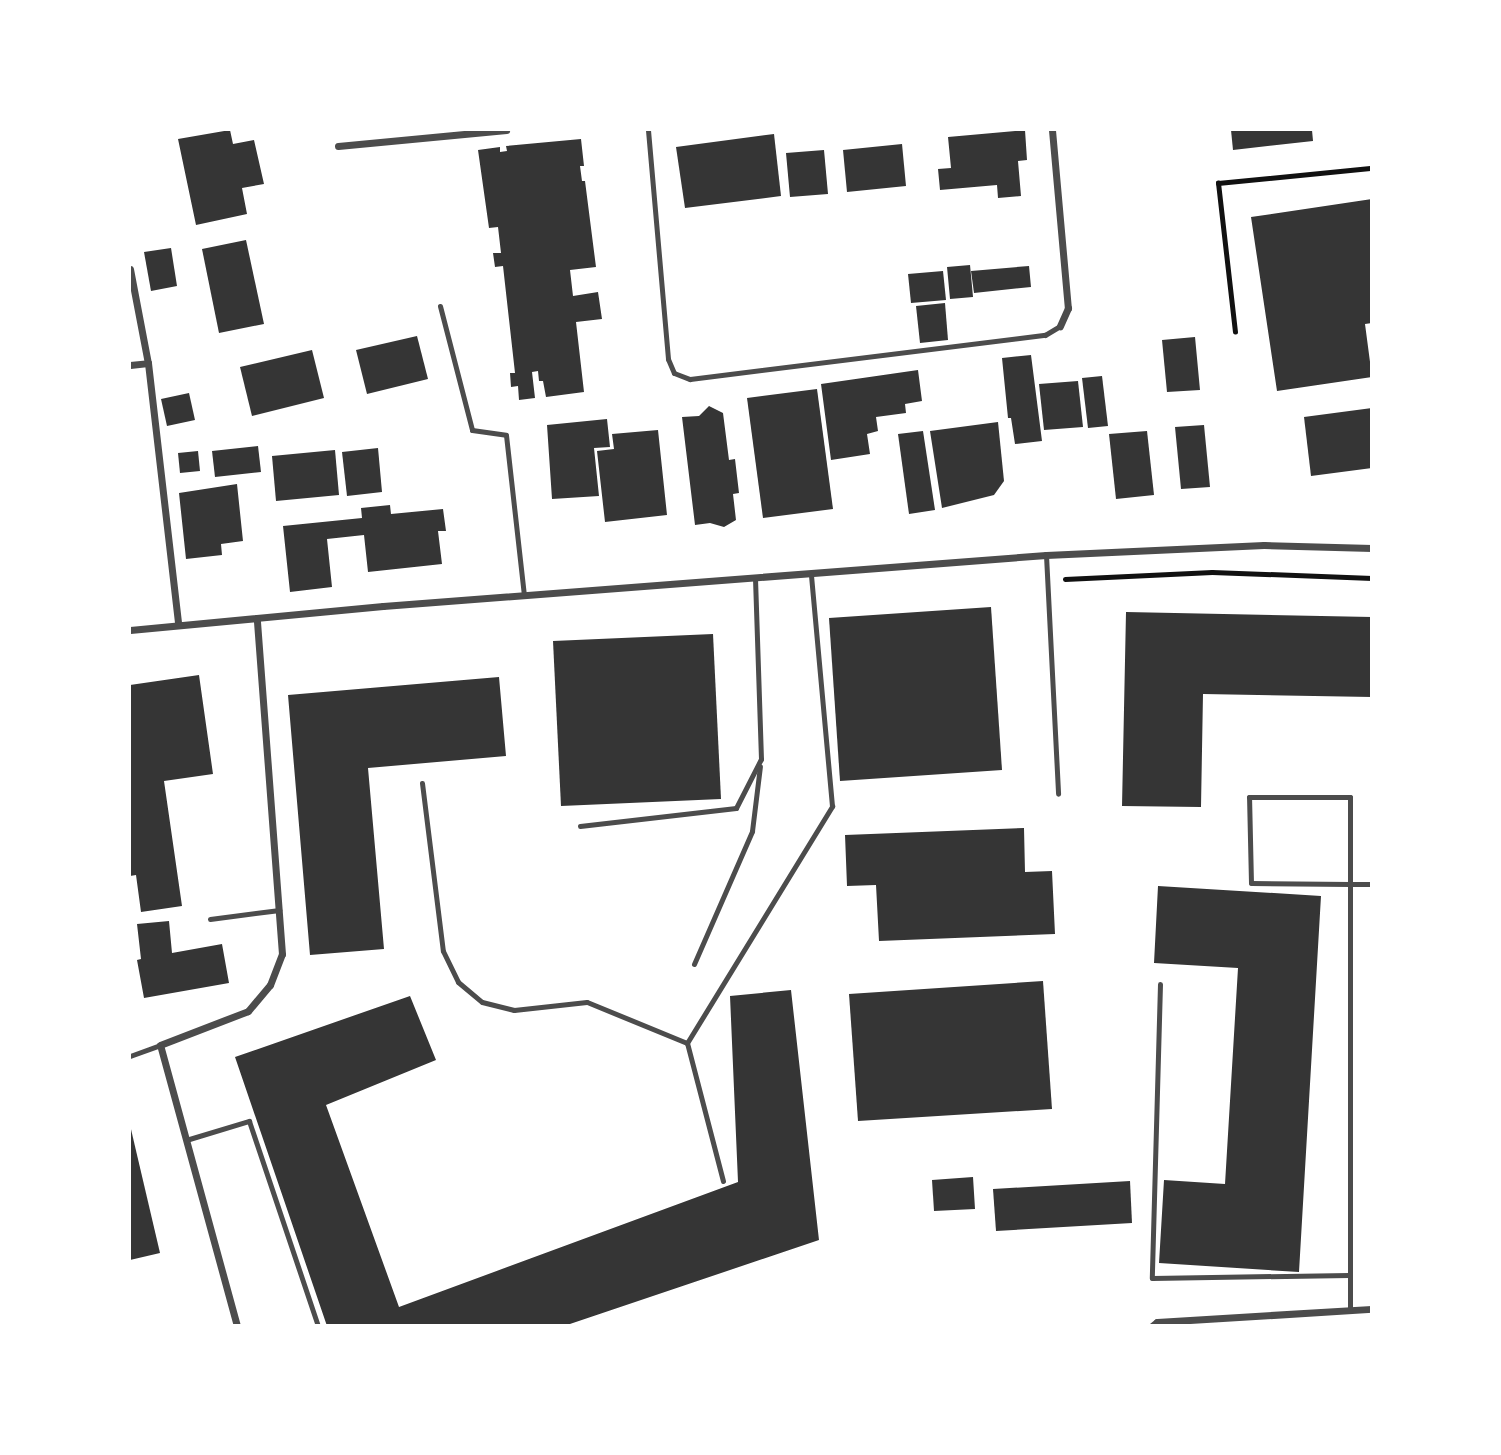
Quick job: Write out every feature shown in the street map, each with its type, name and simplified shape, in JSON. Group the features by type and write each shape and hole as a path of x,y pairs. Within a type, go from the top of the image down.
{"street":[{"path":"338,146 469,131 506,130"},
{"path":"1052,130 1068,308 1060,326"},
{"path":"130,269 148,363 178,624"},
{"path":"130,365 148,363"},
{"path":"130,630 524,595 1046,555 1264,545 1371,548"},
{"path":"237,1325 160,1045 248,1011 270,985 282,954 257,618"},
{"path":"1152,1325 1157,1322 1371,1309"}],"lane":[{"path":"648,130 668,359 674,373 690,379 704,378 1045,335 1060,326"},
{"path":"440,306 472,430 506,435 524,595"},
{"path":"1046,555 1058,794"},
{"path":"723,1181 687,1044 832,806 811,573"},
{"path":"694,964 752,831 761,760 755,577"},
{"path":"580,826 736,808 761,760"},
{"path":"422,783 443,951 458,982 482,1002 514,1010 587,1003 687,1044"},
{"path":"1350,1311 1349,1275 1350,884 1350,797 1249,797 1251,883 1350,884 1371,884"},
{"path":"210,919 279,910"},
{"path":"1160,984 1152,1279 1349,1275"},
{"path":"130,1056 160,1045"},
{"path":"186,1140 249,1121 318,1325"}],"path":[{"path":"1235,332 1218,183 1371,168"},
{"path":"1046,580 1212,572 1371,578"}],"building":[{"path":"230,130 233,144 254,140 264,184 242,188 247,214 196,225 178,139"},
{"path":"1025,130 1027,160 1018,161 1021,196 998,198 997,185 940,190 938,169 951,168 948,137"},
{"path":"1231,130 1312,130 1313,141 1233,150"},
{"path":"774,134 781,196 685,208 676,147"},
{"path":"581,139 584,166 580,166 582,181 585,181 596,267 570,270 573,296 598,292 602,319 576,322 584,392 546,397 538,371 532,372 535,398 519,400 518,386 511,387 510,373 515,373 503,266 495,267 493,253 501,253 498,227 489,228 478,150 500,147 500,152 507,151 506,146"},
{"path":"902,144 906,186 847,192 843,150"},
{"path":"824,150 828,194 790,197 786,153"},
{"path":"1372,199 1372,323 1365,324 1372,377 1277,391 1251,217"},
{"path":"246,240 264,324 219,333 202,249"},
{"path":"171,248 177,286 151,291 144,252"},
{"path":"970,265 973,297 950,299 947,267"},
{"path":"1029,266 1031,287 974,293 971,271"},
{"path":"943,271 946,300 911,303 908,274"},
{"path":"945,303 948,340 920,343 916,306"},
{"path":"417,336 428,379 367,394 356,350"},
{"path":"1195,337 1200,390 1167,392 1162,340"},
{"path":"312,350 324,398 252,416 240,367"},
{"path":"1031,355 1042,441 1015,444 1011,418 1008,418 1002,358"},
{"path":"918,370 922,401 905,404 906,413 876,417 878,431 867,434 870,454 831,460 821,384"},
{"path":"1102,376 1108,426 1088,428 1082,378"},
{"path":"1078,381 1083,427 1044,430 1039,384"},
{"path":"817,389 833,509 763,518 747,398"},
{"path":"189,393 195,420 167,426 161,399"},
{"path":"709,406 723,413 729,460 735,459 739,493 733,494 736,520 724,527 710,523 695,525 682,417 699,416"},
{"path":"1372,408 1372,468 1311,476 1304,417"},
{"path":"607,419 610,447 594,448 599,496 552,499 547,425"},
{"path":"998,422 1004,481 994,495 942,508 930,431"},
{"path":"1204,425 1210,487 1181,489 1175,427"},
{"path":"658,430 667,515 605,522 597,451 614,449 612,434"},
{"path":"923,431 935,510 909,514 898,434"},
{"path":"1147,431 1154,495 1116,499 1109,434"},
{"path":"258,446 261,472 215,477 212,451"},
{"path":"378,448 382,492 347,496 342,452"},
{"path":"335,450 339,495 276,501 272,456"},
{"path":"198,451 200,471 180,473 178,453"},
{"path":"237,484 243,541 221,544 222,555 186,559 179,493"},
{"path":"390,505 391,514 443,509 446,531 438,531 442,564 368,572 364,535 327,539 332,587 290,592 283,526 362,518 361,508"},
{"path":"991,607 1002,770 840,781 829,618"},
{"path":"1126,612 1372,617 1372,697 1203,694 1201,807 1122,806"},
{"path":"713,634 721,799 561,806 553,641"},
{"path":"199,675 213,774 164,781 182,906 141,912 136,875 130,876 130,685"},
{"path":"499,677 506,756 368,768 384,949 310,955 288,695"},
{"path":"1024,828 1025,872 1052,871 1055,934 879,941 876,885 847,886 845,835"},
{"path":"1158,886 1321,896 1299,1272 1159,1263 1164,1180 1225,1184 1238,968 1154,963"},
{"path":"169,921 172,953 222,944 229,983 144,998 137,960 141,959 137,924"},
{"path":"1043,981 1052,1109 858,1121 849,994"},
{"path":"791,990 819,1240 564,1326 327,1326 235,1057 410,996 436,1060 326,1105 399,1307 738,1182 730,996"},
{"path":"130,1125 160,1253 130,1260"},
{"path":"973,1177 975,1209 934,1211 932,1180"},
{"path":"1130,1181 1132,1223 996,1231 993,1189"}]}
